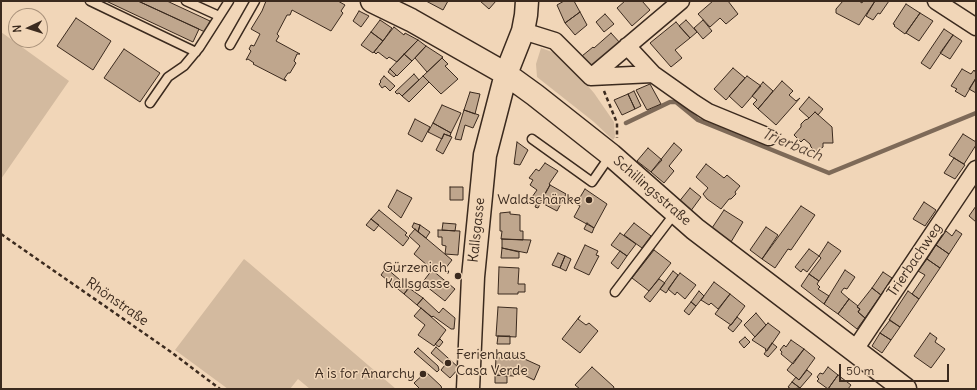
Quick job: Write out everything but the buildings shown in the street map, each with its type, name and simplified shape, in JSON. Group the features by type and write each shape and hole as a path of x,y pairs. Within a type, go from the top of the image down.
{"main road":[{"name":"Kallsgasse","path":"470,388 473,277 485,155 506,74 523,31 527,1"},
{"name":"Schillingsstraße","path":"382,4 506,74 611,155 695,229 905,389"}],"street":[{"path":"596,80 627,46 681,1"},
{"path":"936,1 976,27"},
{"path":"523,31 555,41 596,80 653,74"},
{"path":"627,46 653,74 694,103 708,112 769,138"},
{"name":"Trierbachweg","path":"854,350 976,168"}],"lane":[{"path":"90,1 196,52"},
{"path":"186,1 219,16"},
{"path":"150,103 168,77 184,66 196,52 229,1"},
{"path":"230,45 255,1"},
{"path":"532,139 592,182 611,155"},
{"path":"615,292 676,212"}],"path":[{"path":"596,80 617,122 617,140 611,155"},
{"name":"Rhönstraße","path":"1,234 171,352 220,389"}],"shaded area":[{"path":"1,32 8,37 8,48 23,48 69,81 1,179"},
{"path":"541,48 561,55 594,93 614,122 615,137 613,140 594,122 537,77 536,64"},
{"path":"244,259 396,389 310,389 298,379 290,389 228,389 175,350"}],"waterway":[{"name":"Trierbach","path":"626,123 670,102 676,102 698,120 829,173 976,113"}],"place":[{"name":"Waldschänke","path":"589,200"},
{"name":"Gürzenich, Kallsgasse","path":"458,276"},
{"name":"Ferienhaus Casa Verde","path":"448,363"},
{"name":"A is for Anarchy","path":"423,374"}]}
